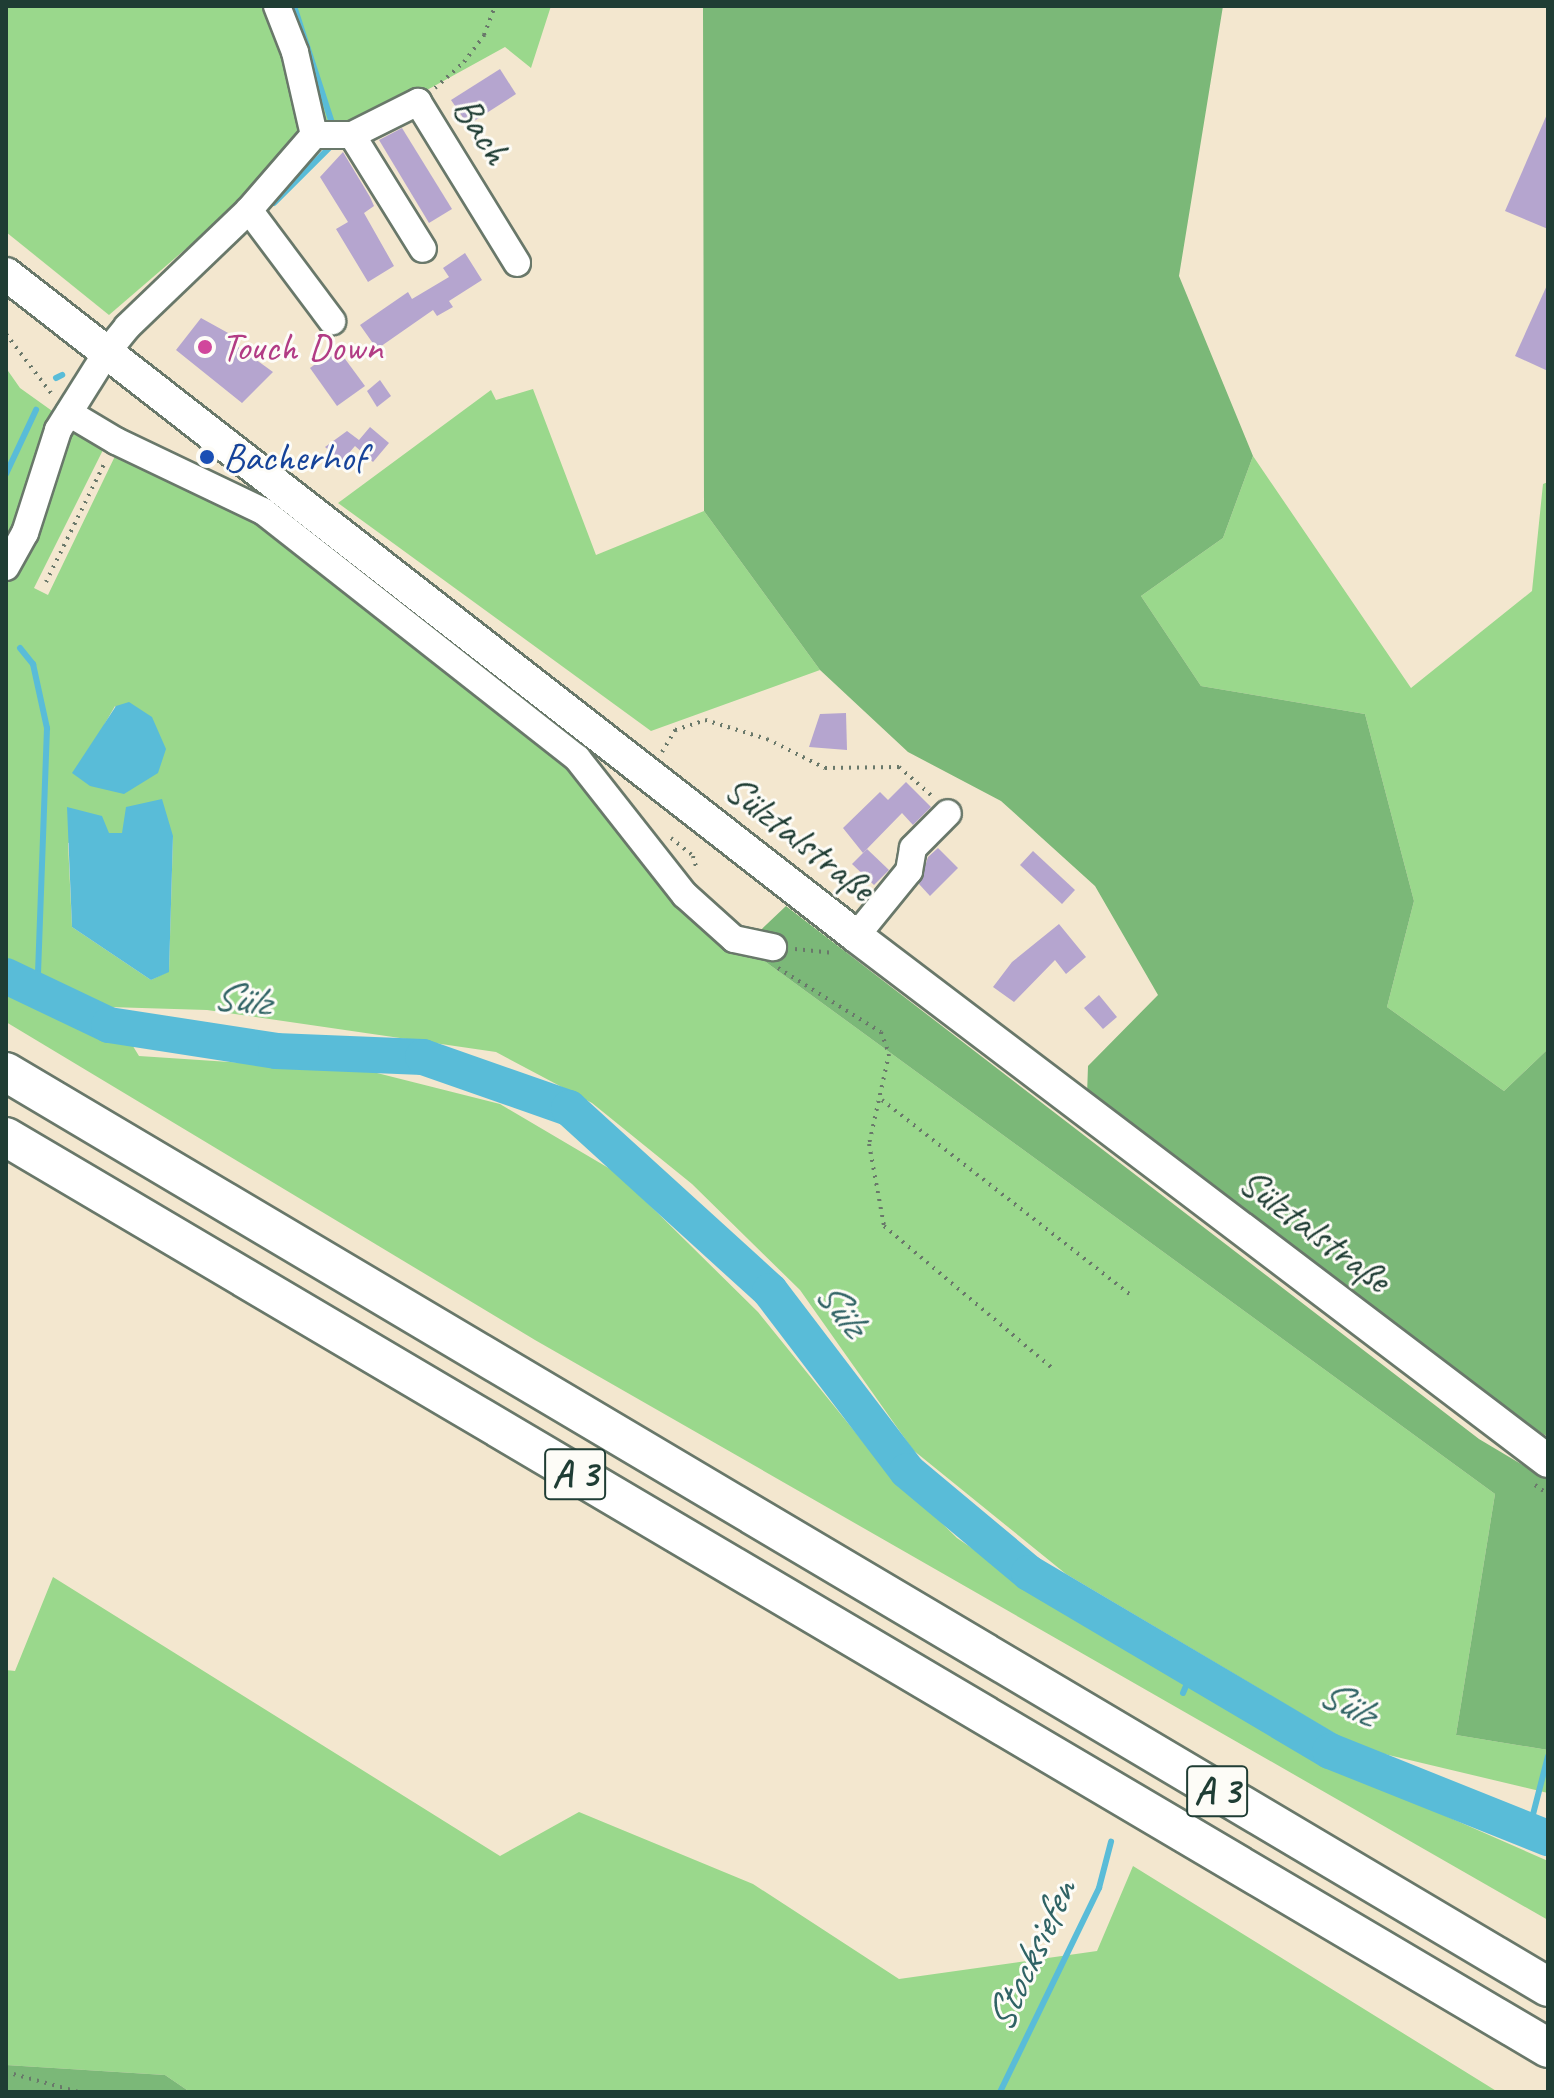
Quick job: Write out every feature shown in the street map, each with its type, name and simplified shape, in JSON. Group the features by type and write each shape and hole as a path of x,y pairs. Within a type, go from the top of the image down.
{"highway":[{"name":"A 3","path":"6,1072 1548,1987"},
{"name":"A 3","path":"6,1137 1548,2048"}],"main road":[{"name":"Sülztalstraße","path":"6,274 856,936 1548,1461"}],"street":[{"path":"6,567 25,533 58,430 107,352 127,327 249,210 314,135 295,52 277,6"},
{"name":"Bach","path":"314,135 352,135 418,102 517,263"},
{"path":"352,135 423,249"},
{"path":"249,210 332,321"},
{"path":"69,413 116,441 263,511 577,758 685,895 734,939 773,956"},
{"path":"856,936 909,871 913,848 948,813"}],"path":[{"path":"418,102 464,62 484,35 495,6"},
{"path":"6,334 69,413"},
{"path":"46,582 116,441"},
{"path":"660,754 675,730 705,720 767,739 825,768 899,767 915,776 948,813"},
{"path":"773,956 881,1032 889,1054 882,1100 869,1144 884,1226 1053,1369"},
{"path":"882,1100 1131,1295"},
{"path":"6,2072 79,2092"}],"green space":[{"path":"6,6 268,6 302,115 298,140 282,166 109,315 6,232"},
{"path":"289,6 551,6 531,68 505,47 407,101 340,130 323,126"},
{"path":"703,6 1223,6 1179,276 1253,456 1223,538 1141,596 1201,686 1365,714 1414,901 1387,1007 1504,1091 1548,1049 1548,1437 1502,1408 1087,1095 1088,1066 1158,995 1095,886 1001,801 908,752 820,670 704,511"},
{"path":"6,368 20,388 104,448 34,588 48,595 117,452 248,515 562,764 744,946 1495,1494 1456,1735 1548,1750 1548,1793 1359,1748 1066,1574 913,1450 800,1290 692,1184 592,1103 496,1052 207,1010 109,1007 139,1056 369,1071 500,1104 617,1173 758,1312 881,1464 957,1538 1083,1624 1325,1763 1548,1861 1548,1920 535,1340 6,1022","holes":["115,706 158,773 104,725","109,834 173,836 169,971 151,980 72,927 68,843"]},
{"path":"533,389 596,555 704,511 820,670 651,731 338,503 491,390 496,400"},
{"path":"1253,456 1411,688 1532,591 1543,484 1548,482 1548,1049 1504,1091 1387,1007 1414,901 1365,714 1201,686 1141,596 1223,538"},
{"path":"786,906 1479,1439 1548,1480 1548,1750 1456,1735 1495,1494 744,946"},
{"path":"53,1577 500,1856 579,1812 753,1884 899,1979 1097,1951 1133,1866 1498,2092 190,2092 165,2075 6,2065 6,1670 15,1671"},
{"path":"6,2065 165,2075 190,2092 6,2092"}],"water":[{"path":"129,702 152,717 166,749 158,773 124,794 90,786 72,773 116,706"},
{"path":"162,799 173,836 169,972 151,980 72,927 67,807 102,816 109,833 122,833 126,807"}],"building":[{"path":"500,69 516,94 468,125 451,100"},
{"path":"1548,112 1548,229 1505,211"},
{"path":"402,128 452,209 429,223 379,140"},
{"path":"343,152 370,197 374,206 364,213 394,266 368,282 336,229 348,222 320,177"},
{"path":"465,253 482,280 449,301 453,307 437,316 433,310 377,349 360,325 408,292 412,299 449,277 443,268"},
{"path":"1548,283 1548,371 1515,356"},
{"path":"201,318 239,339 234,344 273,372 242,403 176,350"},
{"path":"337,348 365,386 337,406 310,368"},
{"path":"380,380 391,396 377,407 367,391"},
{"path":"370,427 389,443 373,462 355,446 342,461 325,447 347,431 359,440"},
{"path":"846,713 847,750 809,747 820,714"},
{"path":"906,782 931,807 913,825 902,813 863,853 843,828 880,792 888,800"},
{"path":"938,848 958,868 930,896 919,884 928,857"},
{"path":"867,849 889,870 874,885 852,864"},
{"path":"1033,851 1075,890 1062,904 1020,865"},
{"path":"1059,924 1086,957 1066,974 1055,960 1014,1002 993,987 1012,962"},
{"path":"1099,995 1117,1017 1103,1029 1084,1008"}],"waterway":[{"path":"294,6 332,123"},
{"path":"274,203 329,148"},
{"path":"56,378 62,375"},
{"path":"6,474 36,410"},
{"path":"20,648 33,664 47,728 37,995"},
{"name":"Sülz","path":"6,976 109,1025 276,1051 423,1057 569,1108 770,1291 907,1471 1029,1573 1330,1751 1548,1838"},
{"name":"Stocksiefen","path":"1183,1693 1193,1670"},
{"path":"1529,1830 1548,1756"},
{"name":"Stocksiefen","path":"1000,2092 1099,1888 1111,1842"}],"place":[{"name":"Touch Down","path":"205,347"},
{"name":"Bacherhof","path":"207,457"}]}
